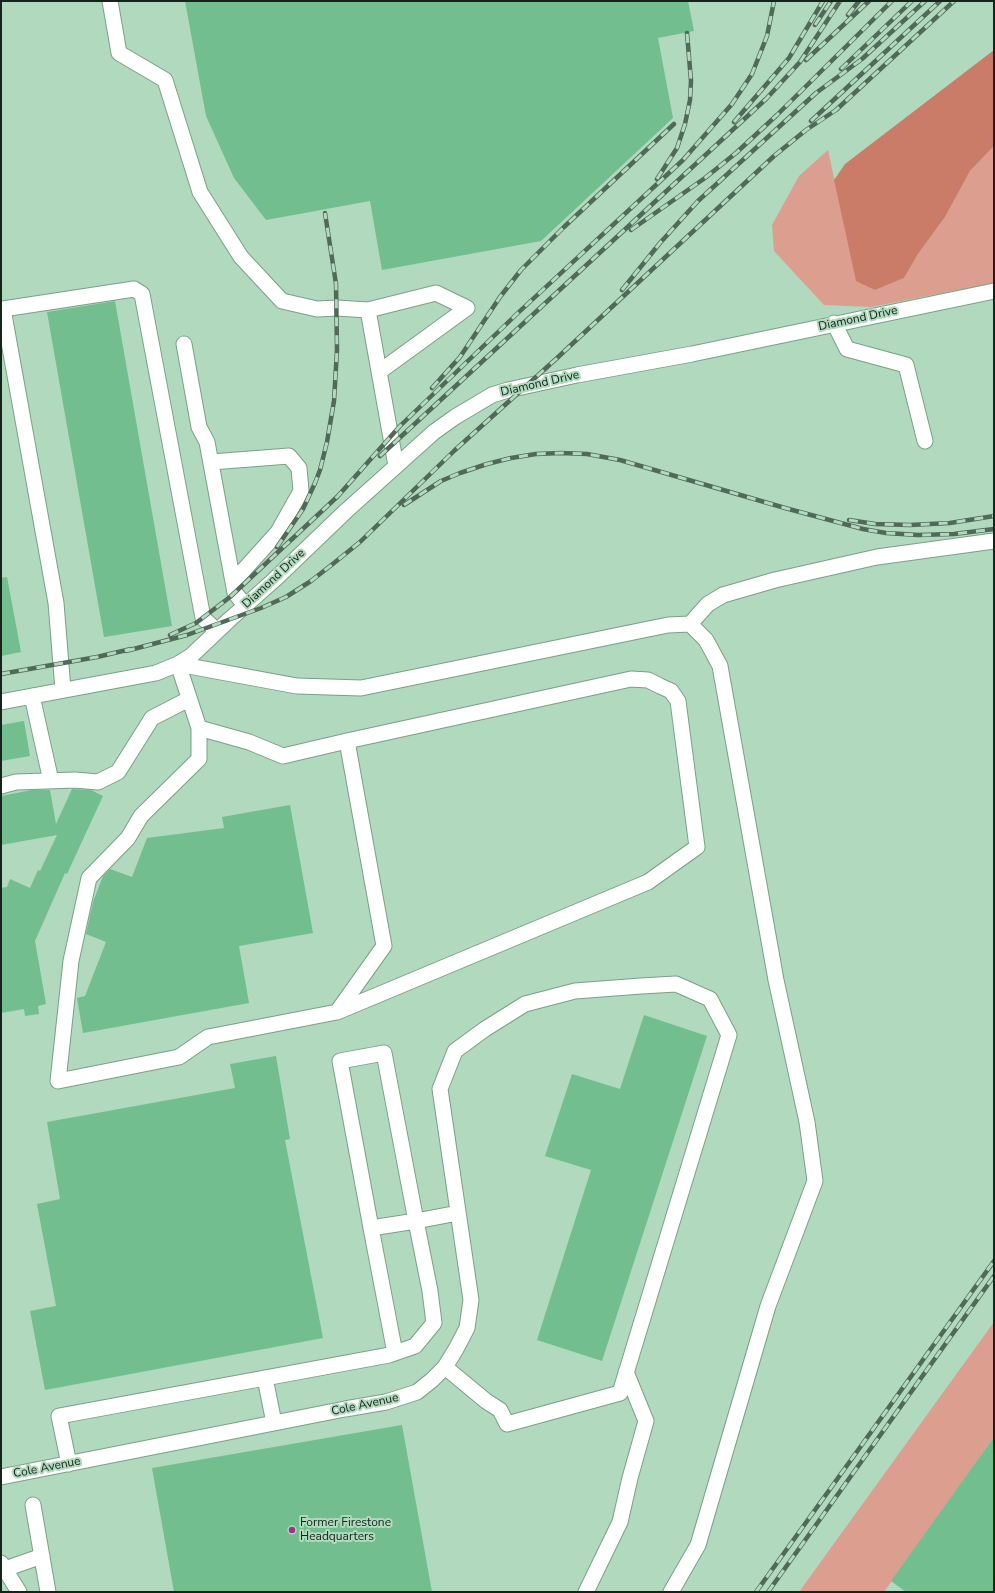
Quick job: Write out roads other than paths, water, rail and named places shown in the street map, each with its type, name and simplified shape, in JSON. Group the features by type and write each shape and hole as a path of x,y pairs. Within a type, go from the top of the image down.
{"street":[{"path":"110,1 119,53 165,80 200,192 241,257 282,301 317,309 337,308 368,310 436,293 467,308 379,372"},
{"path":"63,690 56,603 2,309 134,289 142,294 203,618 217,631"},
{"name":"Diamond Drive","path":"1,702 156,673 178,664 191,656 273,581 346,511 434,432 480,402 508,390 994,291"},
{"path":"368,310 396,466"},
{"path":"834,323 847,349 906,365 925,441"},
{"path":"184,344 199,427 207,442 235,593 245,605"},
{"path":"210,462 289,456 299,468 301,491 278,532 233,582"},
{"path":"199,728 249,742 283,756 631,678 648,680 671,691 678,701 697,847 648,882 337,1012 208,1037 179,1057 58,1080 71,961 89,878 128,838 142,816 199,759 199,728 178,664 296,686 361,688 661,627 690,624 708,604 723,595 775,580 878,557 994,541"},
{"path":"671,1592 698,1545 768,1306 815,1181 807,1122 776,980 720,666 706,640 690,624"},
{"path":"32,696 51,781"},
{"path":"1,786 16,782 75,780 98,782 118,772 152,718 190,699"},
{"path":"337,1012 384,946 347,741"},
{"name":"Cole Avenue","path":"1,1477 386,1402 417,1392 445,1367 467,1328 471,1300 440,1089 455,1051 485,1029 525,1004 575,991 676,984 710,999 729,1035 626,1372"},
{"path":"69,1464 59,1416 395,1353 415,1346 434,1323 430,1291 384,1053 340,1061 395,1353"},
{"path":"371,1228 458,1213"},
{"path":"445,1367 486,1401 500,1410 507,1424 620,1393 626,1372"},
{"path":"586,1592 620,1522 630,1478 646,1421 626,1372"},
{"path":"265,1378 274,1423"},
{"path":"32,1505 48,1592"},
{"path":"19,1592 3,1566 42,1556"}],"railway":[{"path":"170,635 196,623 230,597 338,496 400,426 520,311 683,160 732,104 752,74 767,36 774,1"},
{"path":"734,122 789,58 823,1"},
{"path":"815,25 831,1"},
{"path":"380,456 766,99 800,62 840,1"},
{"path":"848,15 859,1"},
{"path":"806,60 869,1"},
{"path":"631,230 705,178 736,153 777,115 892,1"},
{"path":"841,69 912,1"},
{"path":"622,290 660,243 698,201 816,93 862,59 925,1"},
{"path":"811,121 940,1"},
{"path":"126,651 187,635 261,608 286,597 311,581 334,563 360,542 455,450 556,359 774,156 806,130 836,110 954,1"},
{"path":"657,179 677,148 685,124 690,100 691,81 687,33"},
{"path":"432,388 460,357 500,297 521,270 564,227 674,124"},
{"path":"277,547 303,509 315,483 327,442 334,401 337,350 336,284 325,213"},
{"path":"404,505 441,481 487,464 536,454 587,454 620,460 863,529 886,533 918,535 954,534 994,529"},
{"path":"849,520 875,524 910,525 950,523 994,516"},
{"path":"1,674 97,657 131,649"},
{"path":"756,1592 994,1261"},
{"path":"768,1592 994,1276"}],"place":[{"name":"Former Firestone Headquarters","path":"292,1530"}]}
